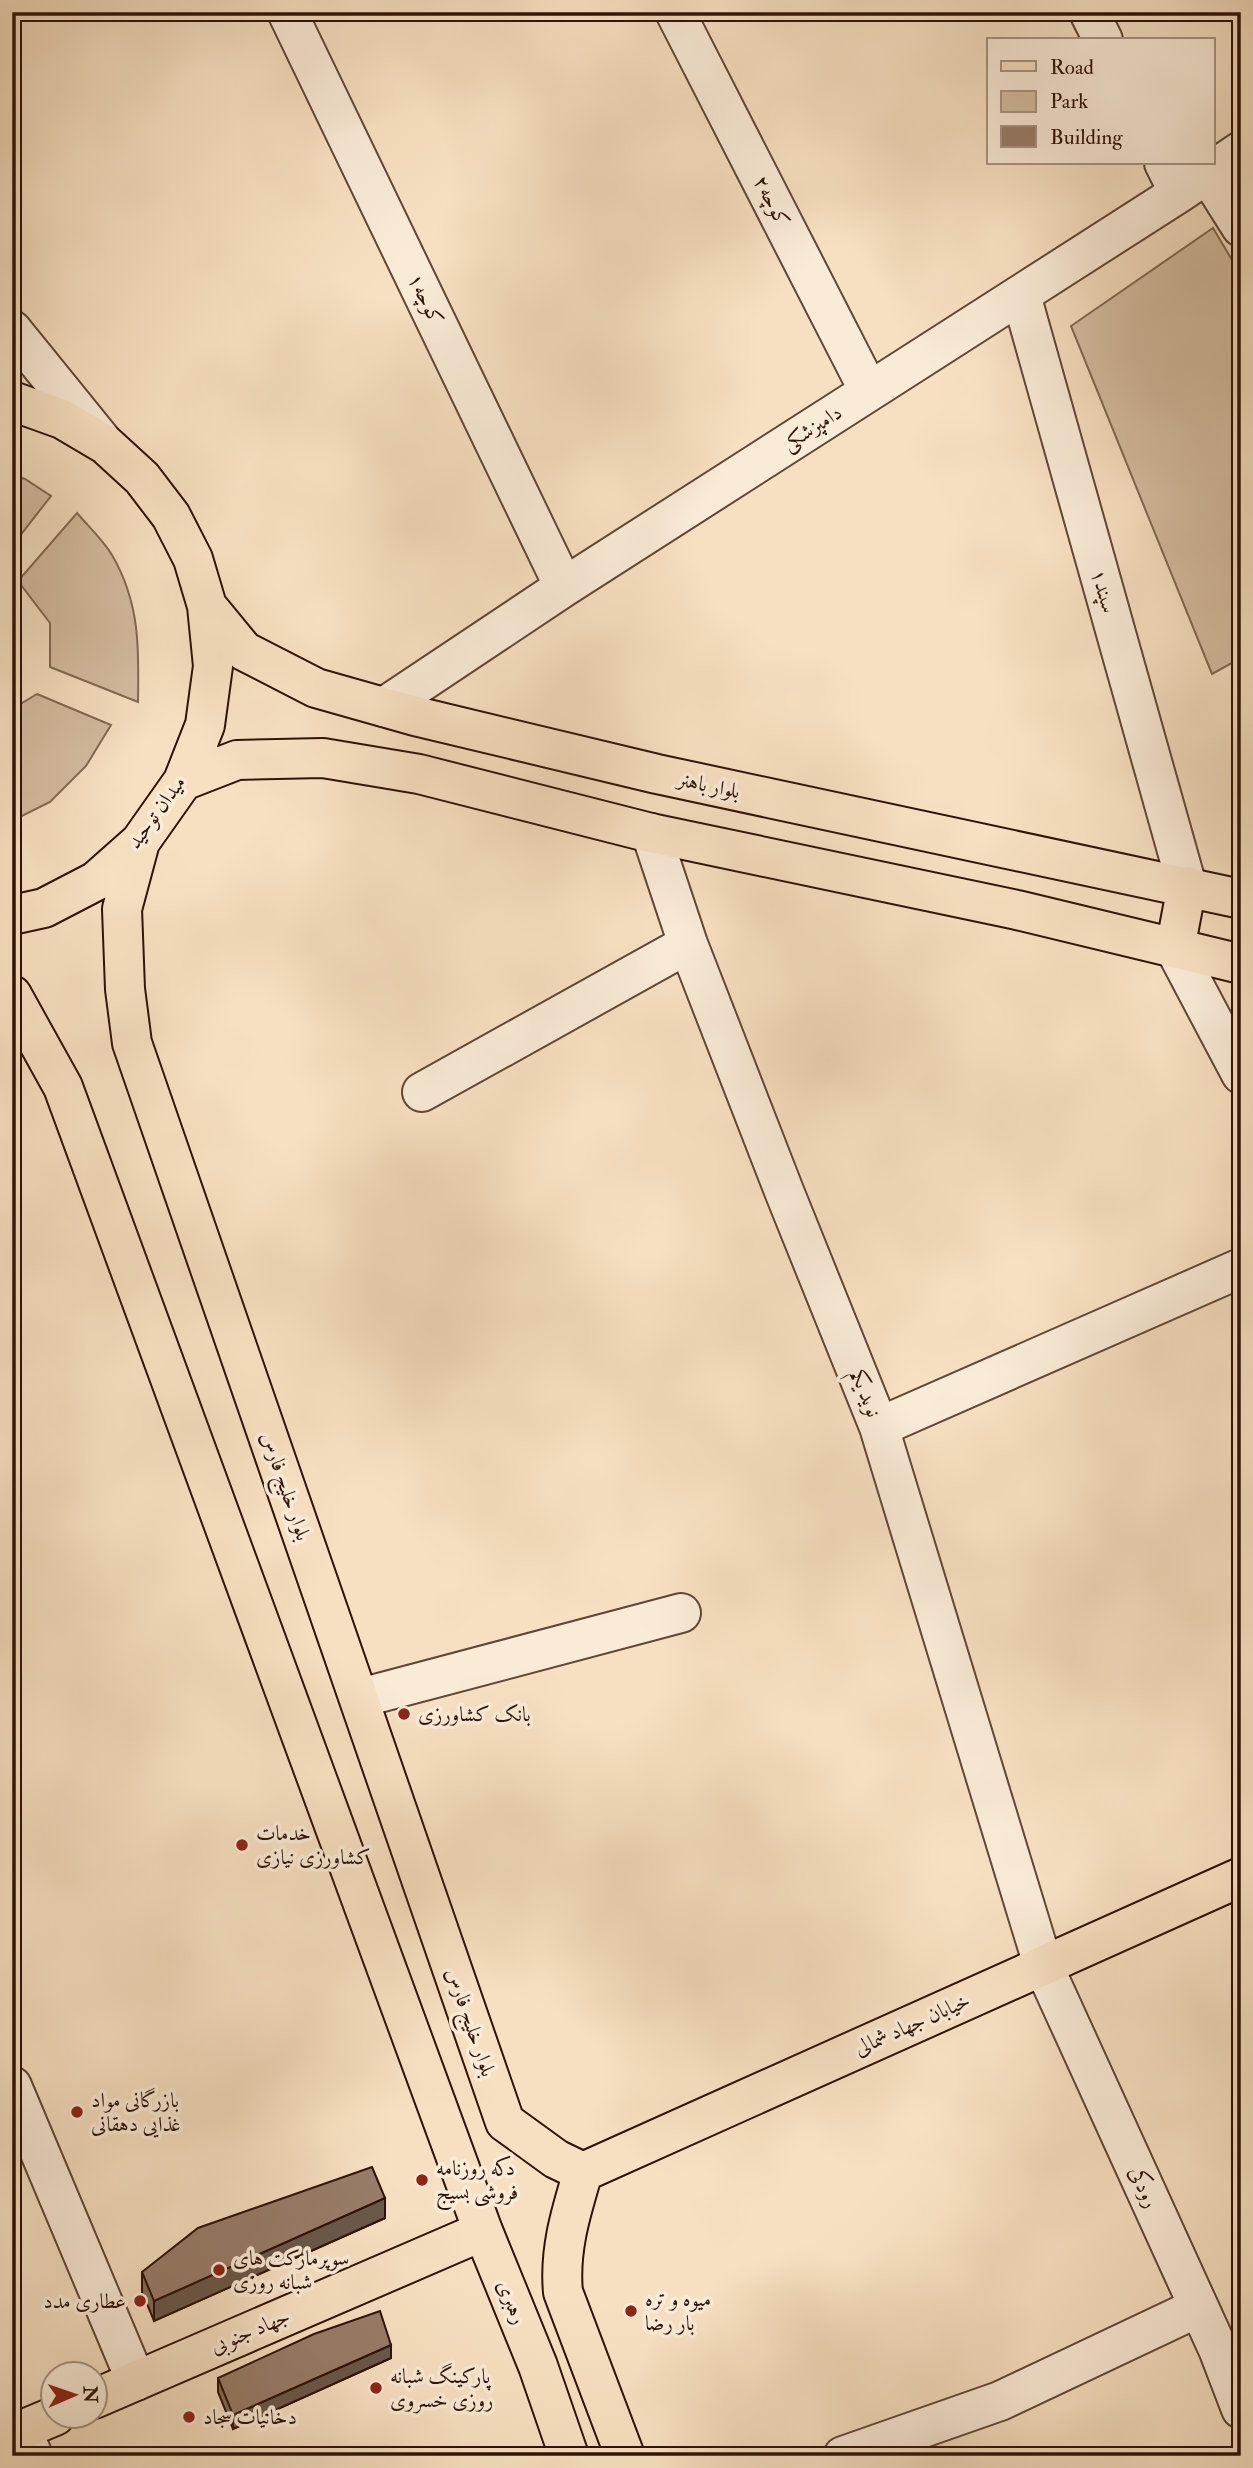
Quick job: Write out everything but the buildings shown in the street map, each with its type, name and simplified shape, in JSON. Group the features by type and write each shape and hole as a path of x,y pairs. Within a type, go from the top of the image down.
{"main road":[{"name":"میدان توحید","path":"12,915 44,908 96,881 140,842 183,781 205,725 212,666 207,606 193,559 171,516 142,478 106,445 62,419 13,400"},
{"name":"بلوار باهنر","path":"207,606 244,651 316,688 429,719 670,777 1241,899"},
{"path":"419,774 429,719"},
{"path":"183,781 237,760 323,758 419,774 652,833 1017,910 1241,964"},
{"name":"بلوار خلیج فارس","path":"140,842 122,909 125,989 132,1043 505,2122 556,2159 583,2172"},
{"path":"1175,949 1187,886"},
{"name":"رهبری","path":"12,995 63,1087 483,2231 538,2366 569,2456"},
{"name":"خیابان جهاد شمالی","path":"583,2172 1241,1877"},
{"path":"583,2172 564,2246 561,2269 563,2292 625,2456"},
{"name":"جهاد جنوبی","path":"108,2393 483,2231"},
{"path":"538,2366 585,2347"}],"street":[{"name":"کوچه۱","path":"287,12 564,587"},
{"name":"کوچه۲","path":"675,12 869,391"},
{"path":"1089,12 1102,38"},
{"name":"دامپزشکی","path":"1214,163 1241,151"},
{"name":"دامپزشکی","path":"384,707 564,587 1021,295 1184,176 1211,164"},
{"path":"1184,176 1241,227"},
{"name":"سپند۱","path":"1021,295 1187,886"},
{"path":"12,330 106,445"},
{"name":"نوید یکم","path":"652,833 688,944 879,1427 1043,1965"},
{"path":"422,1092 688,944"},
{"path":"1175,949 1241,1074"},
{"path":"879,1427 1241,1268"},
{"path":"359,1698 681,1613"},
{"name":"رودکی","path":"1043,1965 1199,2307 1229,2346 1241,2409"},
{"path":"12,2086 136,2381"},
{"path":"842,2456 1000,2401 1199,2307"}],"green space":[{"path":"1213,228 1241,275 1241,658 1212,674 1071,326"},
{"path":"12,475 25,479 51,496 12,546"},
{"path":"77,513 108,549 128,591 138,644 138,702 50,667 50,623 18,581"},
{"path":"37,694 111,725 86,766 50,802 12,821 12,709"}],"place":[{"name":"بانک کشاورزی","path":"404,1714"},
{"name":"خدمات کشاورزی نیازی","path":"242,1845"},
{"name":"بازرگانی مواد غذایی دهقانی","path":"77,2112"},
{"name":"دکه روزنامه فروشی بسیج","path":"422,2180"},
{"name":"سوپرمارکت های شبانه روزی","path":"219,2270"},
{"name":"عطاری مدد","path":"140,2301"},
{"name":"میوه و تره بار رضا","path":"631,2311"},
{"name":"پارکینگ شبانه روزی خسروی","path":"376,2388"},
{"name":"دخانیات سجاد","path":"189,2417"}]}
